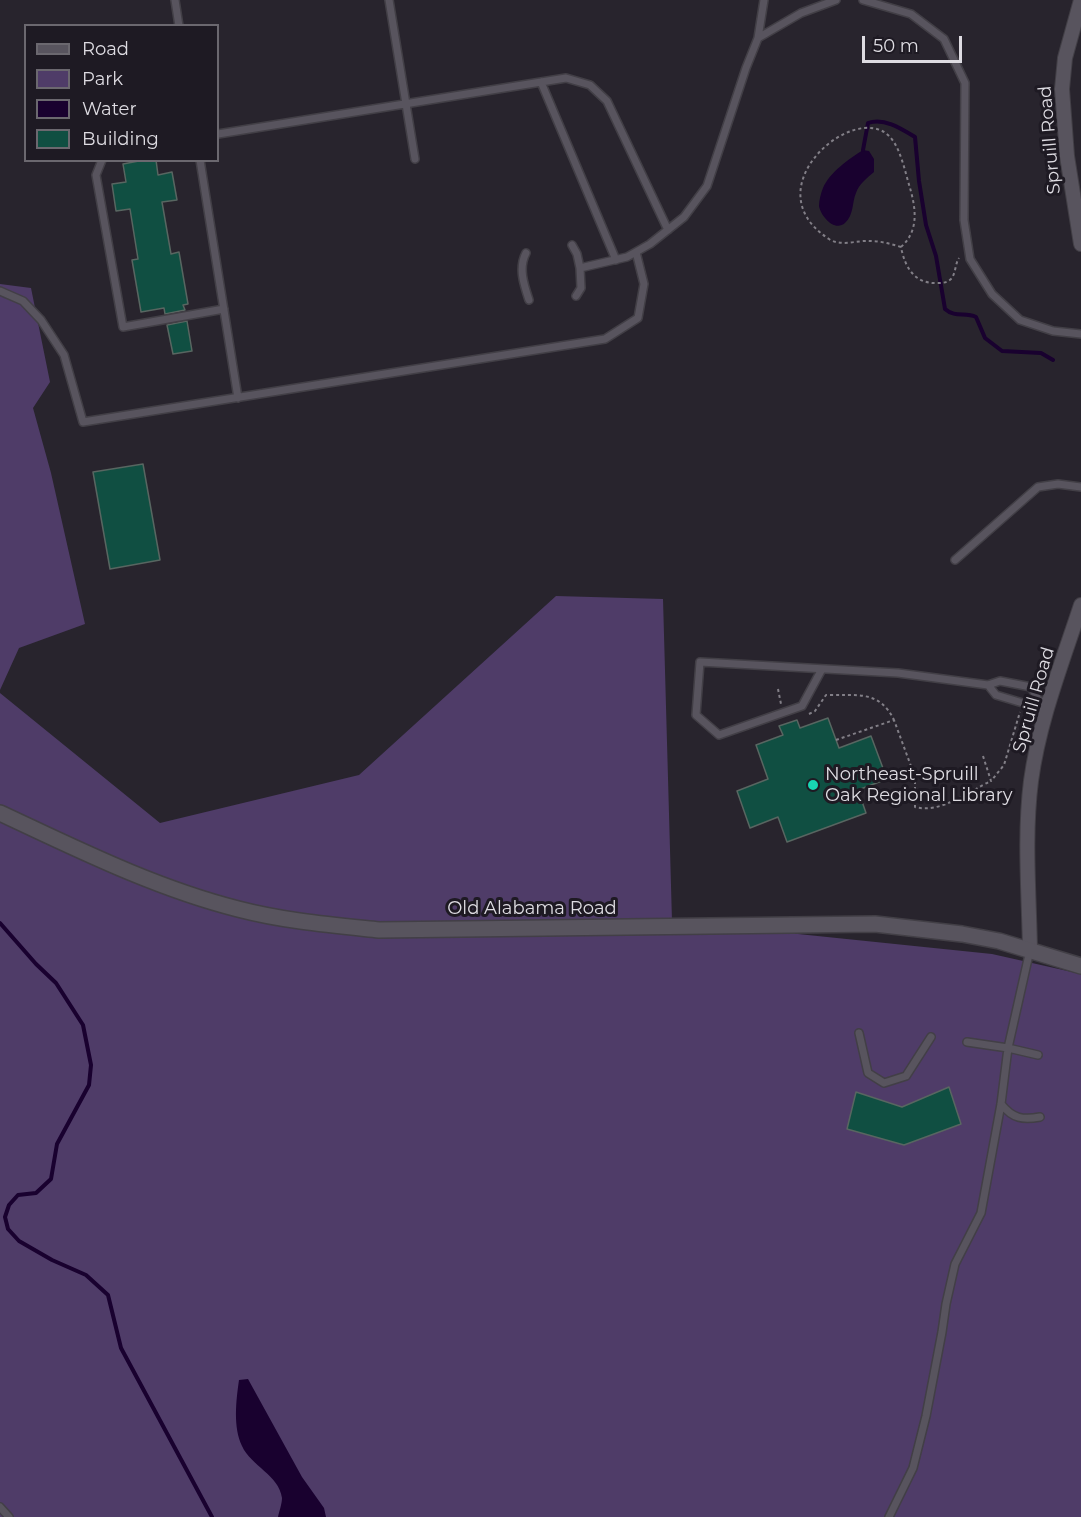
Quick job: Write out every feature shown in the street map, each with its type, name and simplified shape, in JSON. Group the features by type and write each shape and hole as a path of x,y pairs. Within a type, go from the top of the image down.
{"main road":[{"name":"Old Alabama Road","path":"0,813 106,862 181,892 239,909 307,923 379,930 875,924 962,934 999,941 1081,966"}],"street":[{"name":"Spruill Road","path":"1081,0 1065,58 1062,89 1067,156 1081,244"},
{"name":"Spruill Road","path":"1030,950 1028,814 1036,748 1044,702 1081,606"}],"lane":[{"path":"175,0 179,24"},
{"path":"389,0 415,159"},
{"path":"580,268 616,260 650,244 684,217 707,186 758,38 764,0"},
{"path":"758,38 801,13 836,0"},
{"path":"863,0 911,14 944,39 965,83 964,220 970,259 992,294 1020,320 1053,331 1081,334"},
{"path":"219,134 566,78 590,85 606,101 668,230"},
{"path":"541,82 616,260"},
{"path":"101,162 96,175 123,327 224,309"},
{"path":"200,162 238,398"},
{"path":"572,245 578,254 580,268 581,288 576,296"},
{"path":"0,291 23,301 42,320 64,355 83,422 604,339 638,318 644,284 636,252"},
{"path":"526,254 521,262 524,286 529,300"},
{"path":"955,560 1038,487 1058,484 1081,487"},
{"path":"822,669 802,706 719,735 696,715 700,662 911,674 988,686 1000,681 1032,687 1044,702"},
{"path":"988,686 996,695 1023,703 1044,702"},
{"path":"889,1517 913,1468 926,1416 955,1264 981,1213 1008,1047 1030,950"},
{"path":"859,1033 868,1073 884,1083 906,1076 931,1037"},
{"path":"967,1042 1008,1047 1038,1055"},
{"path":"1000,1104 1008,1113 1017,1118 1040,1117"},
{"path":"0,1507 9,1517"}],"path":[{"path":"901,247 872,241 832,242 807,219 801,190 804,171 829,143 842,134 859,129 877,130 886,133 895,144 916,213 910,235 901,247 904,260 914,277 928,283 946,282 952,278 957,261 962,254 969,251"},
{"path":"803,716 815,711 826,695 873,697 883,703 894,720 915,777 915,807 925,809 938,807 991,781 1004,765 1023,703"},
{"path":"836,741 894,720"},
{"path":"982,756 991,781"}],"green space":[{"path":"0,284 31,288 50,382 33,408 51,473 85,624 19,648 0,690"},
{"path":"556,596 663,599 672,921 992,954 1081,974 1081,1517 0,1517 0,811 165,889 0,806 0,693 160,823 359,775"}],"water":[{"path":"863,150 869,151 874,159 874,172 857,190 848,220 837,226 825,219 820,210 823,188 835,171"},
{"path":"248,1379 302,1477 324,1508 326,1517 278,1517 282,1500 280,1490 246,1453 237,1431 236,1405 239,1380"}],"building":[{"path":"156,162 158,175 172,172 177,200 162,202 171,254 179,252 188,304 183,305 185,310 165,314 164,308 141,312 132,260 138,259 130,209 116,211 112,184 126,182 123,164"},
{"path":"187,321 192,351 173,354 167,325"},
{"path":"143,464 160,560 110,569 93,472"},
{"name":"Northeast-Spruill Oak Regional Library","path":"828,718 839,748 871,736 887,779 858,790 866,813 787,842 778,817 750,828 737,791 768,779 756,745 783,735 779,726 797,720 800,728"},
{"path":"949,1087 961,1124 904,1145 847,1129 856,1092 902,1107"}],"waterway":[{"path":"863,150 868,123 886,123 899,127 915,137 926,225 936,256 945,309 949,312 976,317 985,338 1002,351 1041,353 1053,360"},
{"path":"0,923 56,983 83,1025 91,1065 89,1085 57,1144 51,1179 36,1193 18,1195 9,1205 5,1217 8,1229 19,1241 52,1260 86,1275 108,1295 121,1348 212,1517"}],"place":[{"name":"Northeast-Spruill Oak Regional Library","path":"813,785"}]}
